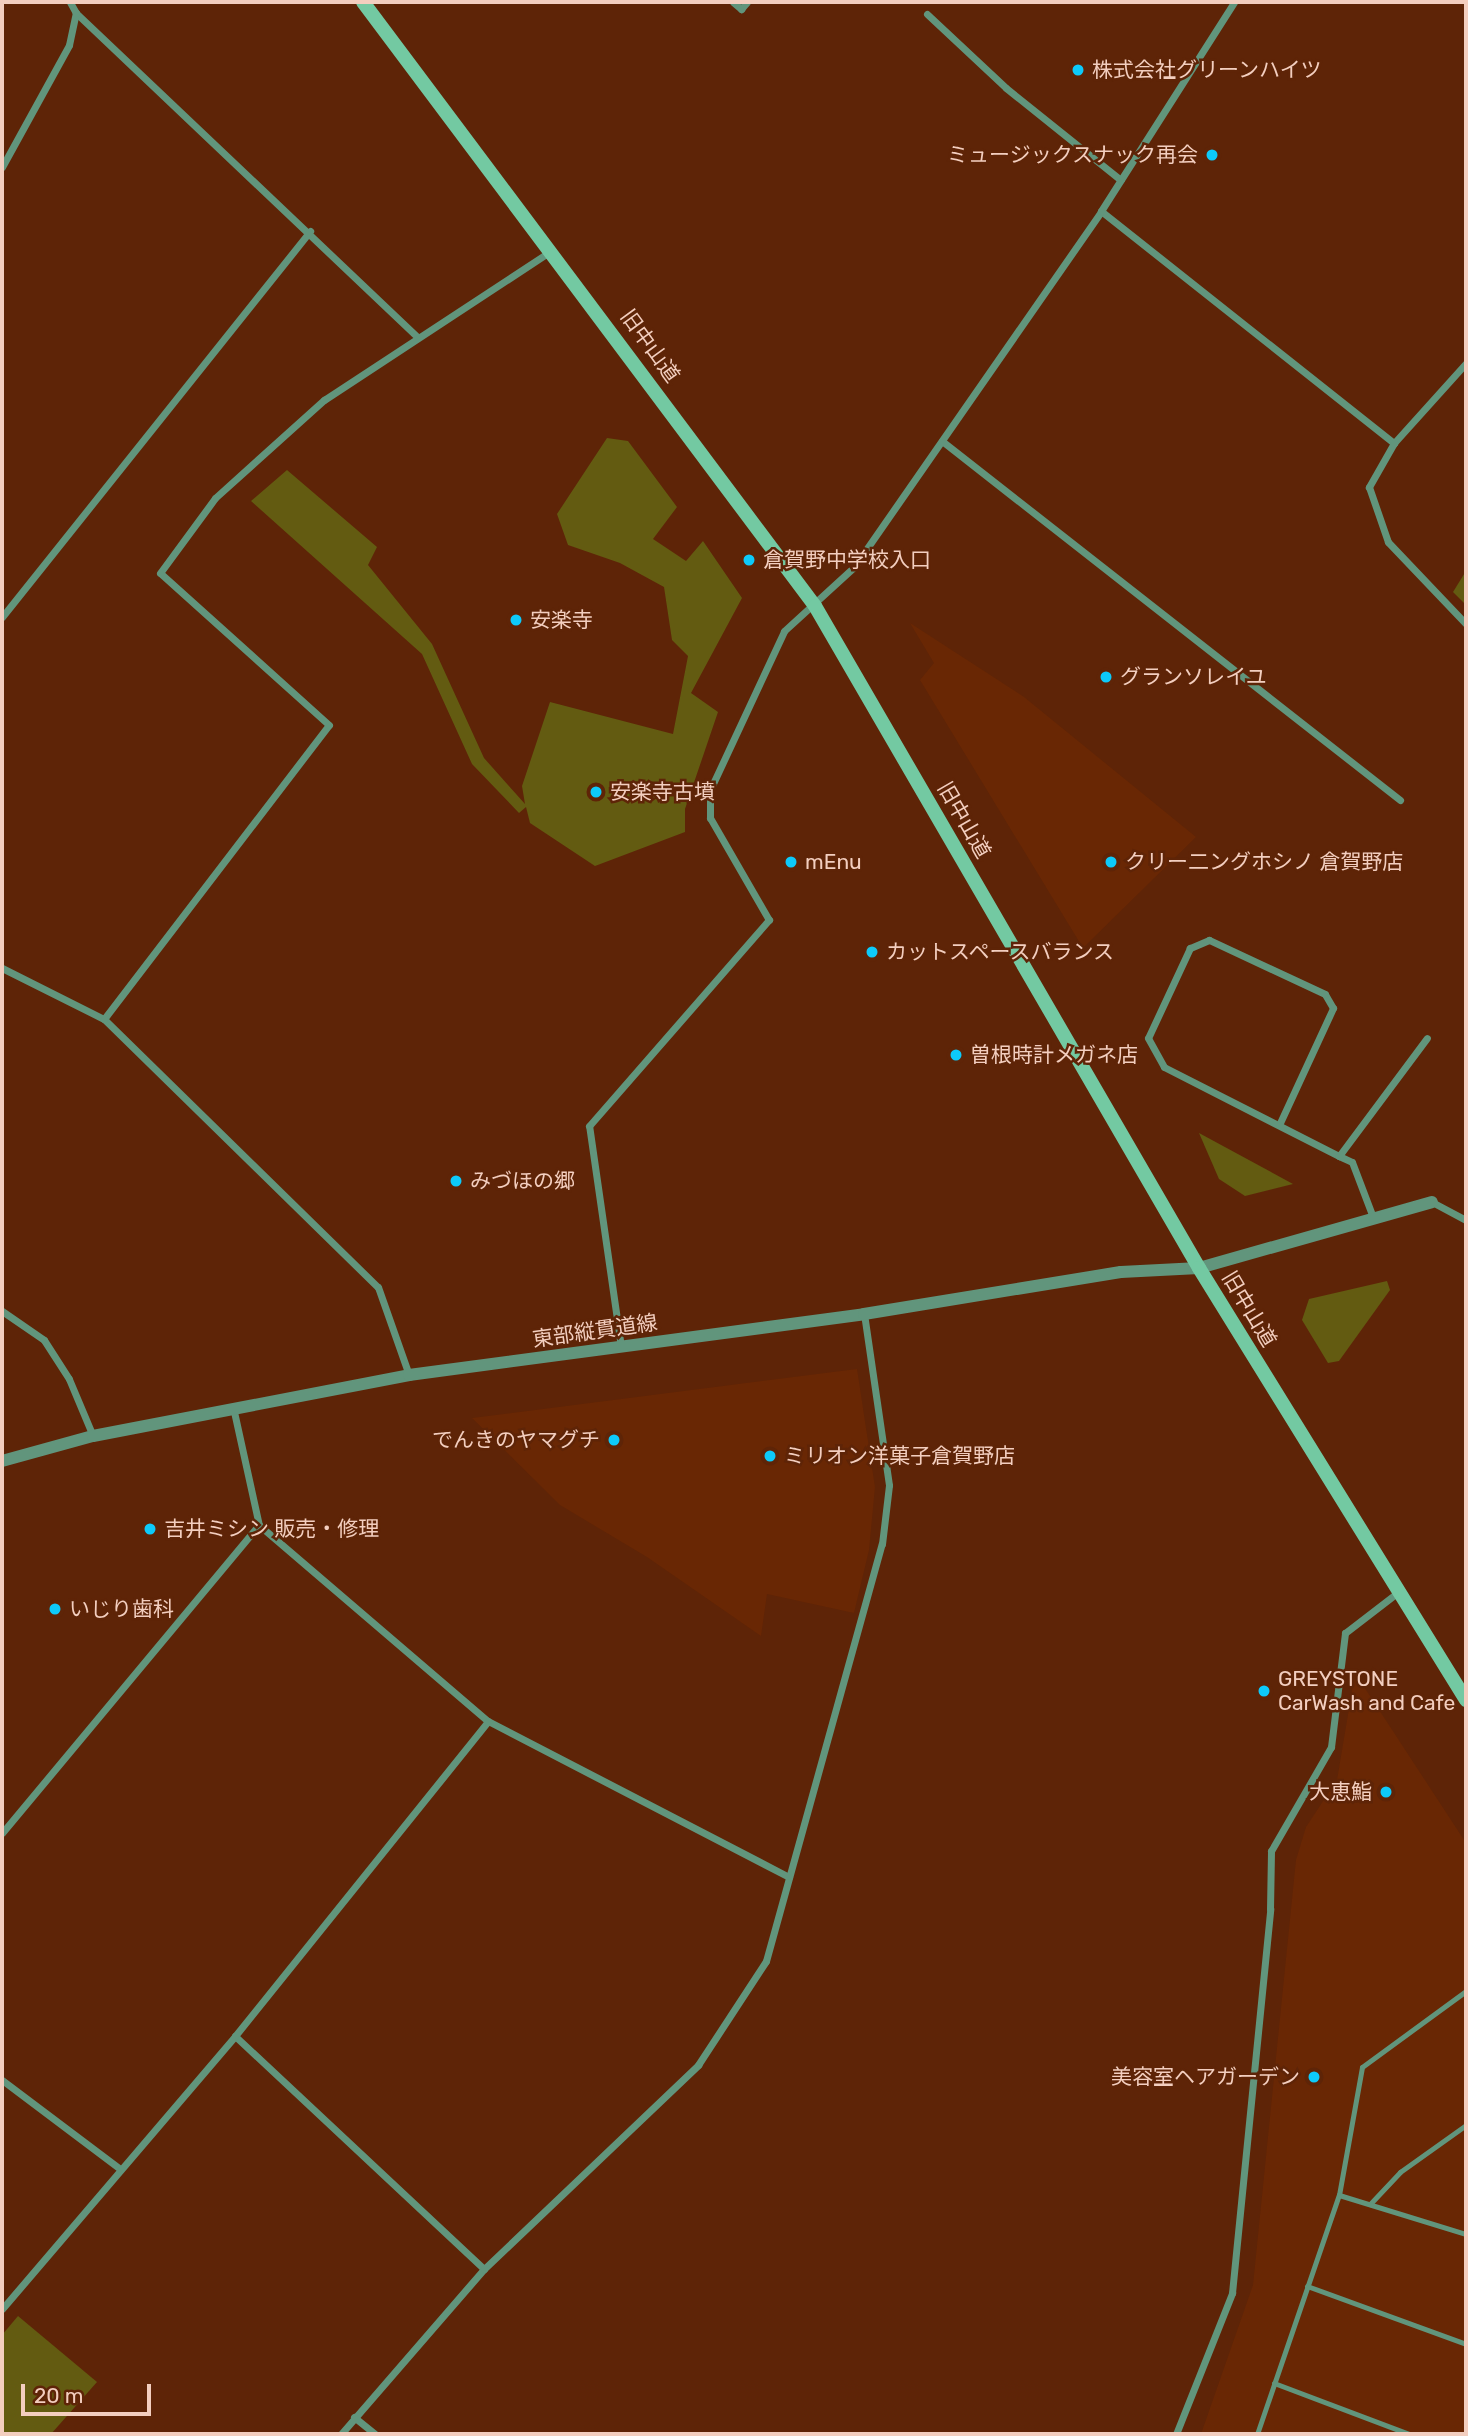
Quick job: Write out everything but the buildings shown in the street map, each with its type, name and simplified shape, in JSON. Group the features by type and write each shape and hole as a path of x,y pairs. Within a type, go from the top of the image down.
{"main road":[{"name":"旧中山道","path":"363,2 552,250 815,606 1199,1268 1397,1593 1466,1700"}],"street":[{"path":"70,2 76,13 310,231 418,337"},
{"path":"733,2 741,9 747,2"},
{"path":"621,1347 589,1125 769,920 710,818 710,790 784,631 815,606 854,567 1101,211 1234,2"},
{"path":"2,167 69,45 76,13"},
{"path":"927,14 1006,88 1121,180"},
{"path":"1101,211 1394,443"},
{"path":"2,617 310,231"},
{"path":"104,1019 329,725 160,573 215,498 324,400 418,337 483,299 552,250"},
{"path":"1466,363 1394,443 1369,487 1388,541 1466,624"},
{"path":"942,441 1400,800"},
{"path":"1279,1125 1333,1008 1325,994 1209,940 1190,948 1148,1038 1164,1067 1352,1162 1374,1221"},
{"path":"2,968 104,1019 378,1287 409,1375"},
{"path":"1339,1156 1427,1038"},
{"path":"1432,1202 1466,1220"},
{"name":"東部縦貫道線","path":"2,1461 93,1436 409,1375 864,1314 1121,1272 1199,1268 1374,1221 1432,1202"},
{"path":"2,1311 44,1340 69,1379 93,1436"},
{"path":"341,2434 484,2269 698,2065 765,1961 882,1544 890,1485 864,1314"},
{"path":"233,1407 259,1525 488,1721 789,1877"},
{"path":"2,1833 259,1525"},
{"path":"1176,2434 1231,2293 1270,1909 1271,1851 1331,1747 1345,1633 1397,1593"},
{"path":"2,2309 235,2036 488,1721"},
{"path":"235,2036 484,2269"},
{"path":"2,2080 120,2169"},
{"path":"354,2417 375,2434"}],"lane":[{"path":"1257,2434 1339,2195 1362,2067 1466,1991"},
{"path":"1370,2204 1401,2172 1466,2125"},
{"path":"1339,2195 1466,2234"},
{"path":"1307,2286 1466,2344"},
{"path":"1274,2383 1409,2434"}],"shaded area":[{"path":"607,438 628,441 677,507 653,539 686,561 703,541 742,598 691,693 718,712 685,809 685,832 595,866 530,823 526,807 519,813 472,764 422,654 251,501 287,470 377,547 368,565 432,644 484,758 525,804 522,786 550,702 673,734 688,656 672,640 664,587 620,563 568,545 557,514"},
{"path":"1466,571 1466,605 1453,592"},
{"path":"910,623 1024,697 1196,837 1083,948 920,680 934,663"},
{"path":"1199,1133 1293,1184 1245,1196 1219,1179"},
{"path":"1387,1281 1390,1290 1339,1361 1328,1363 1302,1320 1309,1299"},
{"path":"857,1369 875,1487 869,1550 854,1613 767,1594 761,1636 647,1557 560,1505 472,1418"},
{"path":"1355,1673 1466,1843 1466,2434 1201,2434 1253,2285 1296,1860 1306,1827 1337,1780"},
{"path":"18,2316 97,2382 51,2434 2,2434 2,2335"}],"place":[{"name":"株式会社グリーンハイツ","path":"1078,70"},
{"name":"ミュージックスナック再会","path":"1212,155"},
{"name":"倉賀野中学校入口","path":"749,560"},
{"name":"安楽寺","path":"516,620"},
{"name":"グランソレイユ","path":"1106,677"},
{"name":"安楽寺古墳","path":"596,792"},
{"name":"mEnu","path":"791,862"},
{"name":"クリー二ングホシノ 倉賀野店","path":"1111,862"},
{"name":"カットスペースバランス","path":"872,952"},
{"name":"曽根時計メガネ店","path":"956,1055"},
{"name":"みづほの郷","path":"456,1181"},
{"name":"でんきのヤマグチ","path":"614,1440"},
{"name":"ミリオン洋菓子倉賀野店","path":"770,1456"},
{"name":"吉井ミシン 販売・修理","path":"150,1529"},
{"name":"いじり歯科","path":"55,1609"},
{"name":"GREYSTONE CarWash and Cafe","path":"1264,1691"},
{"name":"大恵鮨","path":"1386,1792"},
{"name":"美容室ヘアガーデン","path":"1314,2077"}]}
